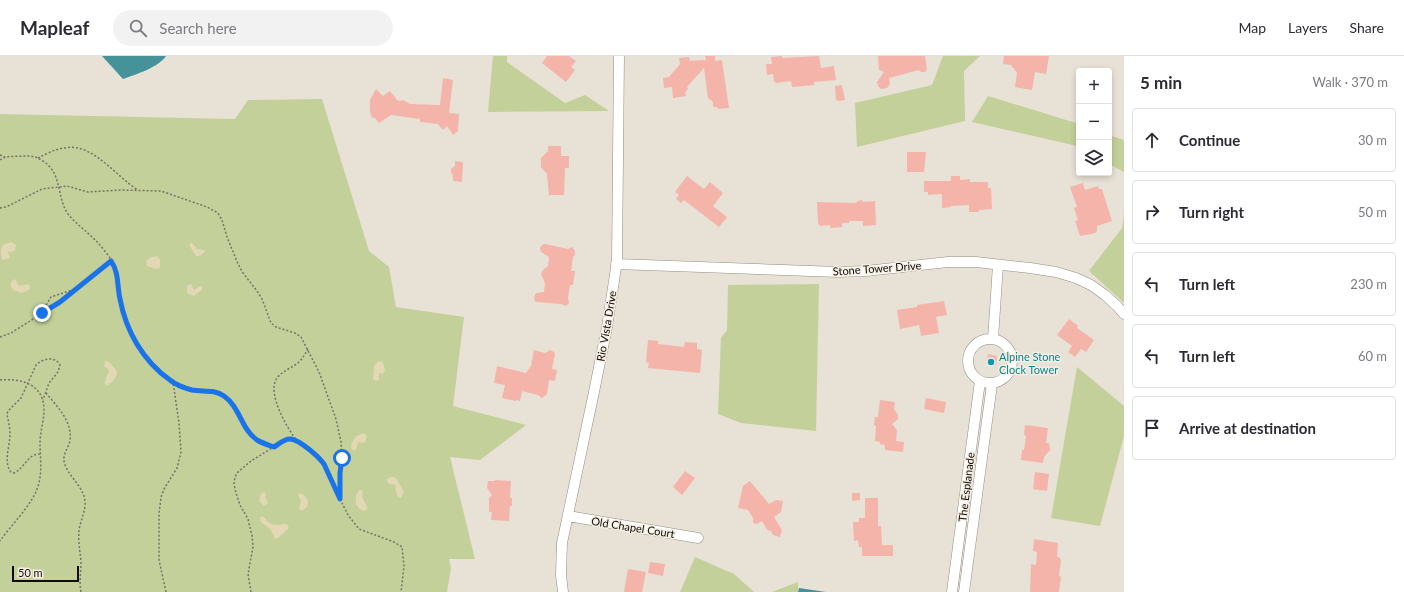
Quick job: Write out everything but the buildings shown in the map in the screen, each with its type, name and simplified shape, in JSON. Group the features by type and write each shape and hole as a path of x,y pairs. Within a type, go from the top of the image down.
{"street":[{"name":"Rio Vista Drive","path":"563,592 560,559 562,543 607,326 616,264 619,56"},
{"name":"Stone Tower Drive","path":"616,264 838,272 866,271 948,262 998,264 1056,272 1076,278 1105,294 1124,314"},
{"path":"993,339 998,264"},
{"path":"993,339 1006,346 1010,352 1012,366 1005,378 992,384 980,381 974,377 968,365 968,358 970,351 980,341 993,339"},
{"name":"The Esplanade","path":"952,592 980,381"},
{"name":"The Esplanade","path":"964,592 992,384"},
{"name":"Old Chapel Court","path":"568,516 698,538"}],"path":[{"path":"38,158 65,148 80,148 105,162 125,182 140,191"},
{"path":"0,155 4,157 29,156 38,158 45,162 53,170 59,186 63,206 67,213 93,238 116,268 120,300 132,335 151,365 173,382 192,390 210,391 224,396 235,408 250,434 262,443 274,447"},
{"path":"0,160 4,157"},
{"path":"0,208 6,207 42,189 59,186 72,187 88,192 121,190 161,191 207,207 218,213 238,264 243,274 262,299 271,323 276,327 295,332 301,337 324,385 339,429 342,458 340,473 340,499"},
{"path":"0,337 11,333 60,302 111,261"},
{"path":"42,313 51,297 76,289"},
{"path":"308,349 300,361 277,377 274,387 274,394 281,415 292,435 298,442 320,459 328,472 348,515 359,529 394,542 402,547 404,566 401,592"},
{"path":"40,454 30,457 18,471 14,473 11,472 9,469 8,456 10,434 7,414 8,411 21,398 29,384 36,365 44,359 51,359 55,360 60,365 60,369 49,383 43,400"},
{"path":"0,380 20,380 29,384 40,394 43,400 44,417 41,434 40,479 34,496 0,541"},
{"path":"166,592 159,560 159,514 161,497 164,489 177,468 181,452 179,423 173,382"},
{"path":"46,394 56,404 67,423 70,441 64,455 65,463 79,485 84,497 85,509 78,536 81,564 81,592"},
{"path":"251,592 248,574 252,556 252,536 248,519 240,505 236,493 234,484 235,477 244,466 285,440 290,439 298,442"}],"green space":[{"path":"493,56 507,56 507,62 565,103 585,95 609,111 488,112"},
{"path":"943,56 980,56 964,71 965,121 857,147 855,103 932,85"},
{"path":"988,96 1076,123 1076,146 1073,145 972,122"},
{"path":"322,99 369,251 389,267 396,307 464,317 453,406 526,425 480,460 450,457 475,559 449,559 451,568 447,592 0,592 0,114 235,119 248,100"},
{"path":"1112,136 1124,140 1124,172 1112,166"},
{"path":"1124,216 1124,303 1089,271 1122,228"},
{"path":"819,284 816,431 741,423 718,414 721,338 727,330 728,285"},
{"path":"1077,367 1124,406 1124,436 1100,526 1051,518"},
{"path":"695,557 734,574 754,592 680,592"},
{"path":"798,582 798,592 772,592"}],"sand":[{"path":"12,242 16,245 15,250 12,252 9,251 10,258 3,260 1,252 4,244"},
{"path":"192,243 197,249 204,250 205,252 199,256 196,256 189,245"},
{"path":"157,256 160,260 160,268 156,269 147,266 146,261 151,257"},
{"path":"15,279 19,286 29,284 29,290 22,293 13,290 10,285"},
{"path":"191,284 194,290 200,286 202,287 202,290 194,296 187,293 187,286"},
{"path":"105,361 109,362 116,370 117,374 114,380 108,385 104,383 109,372 104,366"},
{"path":"378,361 383,362 385,371 383,374 379,373 379,380 376,381 373,379 374,366"},
{"path":"364,433 367,436 365,442 358,442 356,450 352,450 351,445 356,436"},
{"path":"391,477 396,478 404,491 401,498 398,497 395,485 389,484 387,481 387,479"},
{"path":"359,490 363,491 362,497 367,509 365,511 359,508 356,503 356,496"},
{"path":"264,492 268,503 264,506 259,501 261,494"},
{"path":"300,493 304,495 308,501 307,507 303,510 300,510 299,508 301,501 298,495"},
{"path":"262,516 272,524 287,524 289,528 275,539 271,530 261,522 260,518"}],"water":[{"path":"102,56 166,56 158,64 123,79"},
{"path":"799,588 826,592 798,592"}],"place":[{"name":"Alpine Stone Clock Tower","path":"991,362"}],"route":[{"path":"42,313 60,302 111,261 116,268 120,300 132,335 151,365 179,386 192,390 217,392 224,396 235,408 250,434 256,440 274,447 285,440 290,439 307,448 324,464 340,499 339,490 342,458"}]}
